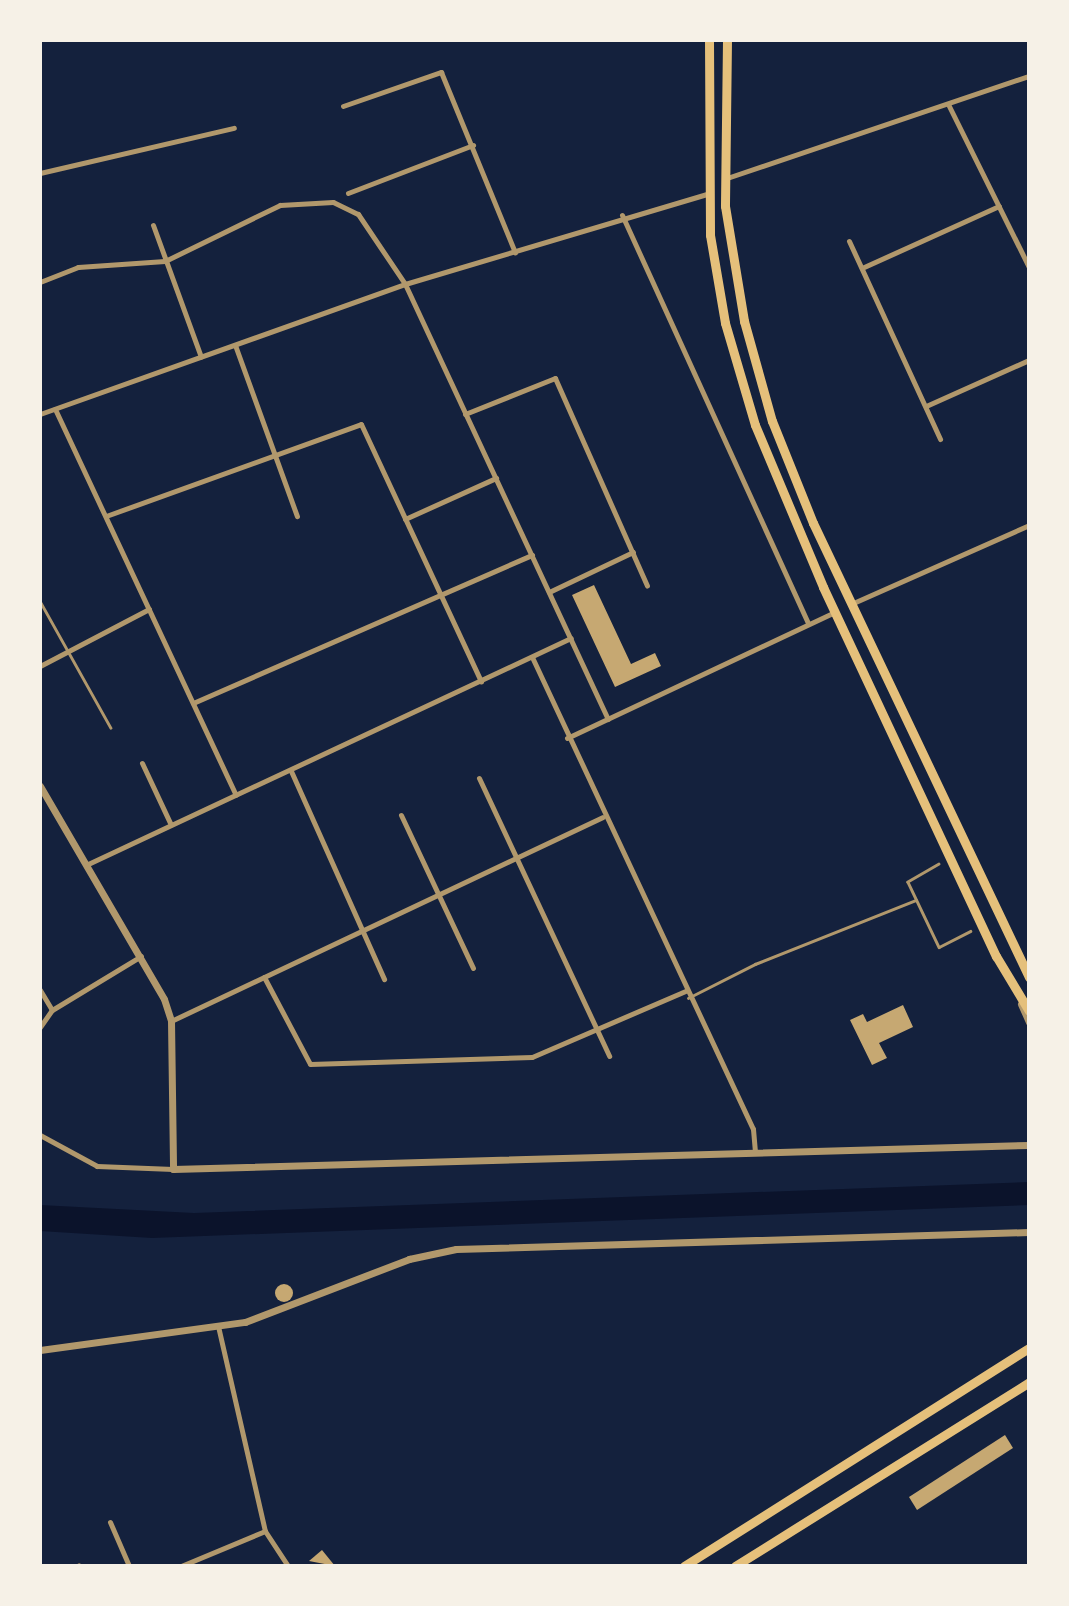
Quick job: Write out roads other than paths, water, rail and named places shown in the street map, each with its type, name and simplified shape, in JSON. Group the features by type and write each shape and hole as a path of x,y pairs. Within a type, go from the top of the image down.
{"main road":[{"path":"709,40 706,194 723,315 770,467 934,827 1017,994 1029,1012"},
{"path":"727,40 724,179 742,311 786,459 851,604 1029,977"},
{"path":"723,315 734,318 742,311"},
{"path":"770,467 776,458 786,459"},
{"path":"835,612 851,604"},
{"path":"905,762 922,754"},
{"path":"934,827 952,818"},
{"path":"684,1566 1029,1348"},
{"path":"735,1566 1029,1382"}],"street":[{"path":"343,106 441,72 515,252"},
{"path":"724,179 1029,76"},
{"path":"948,104 1027,258 1029,267"},
{"path":"40,173 234,128"},
{"path":"348,193 473,145"},
{"path":"40,414 405,284 515,252 622,215 706,194"},
{"path":"40,282 78,267 165,261 263,210 333,202 373,231 405,284 608,719"},
{"path":"864,268 999,206"},
{"path":"622,215 808,624"},
{"path":"153,225 201,357"},
{"path":"849,241 864,268 940,439"},
{"path":"235,345 298,516"},
{"path":"926,406 1029,360"},
{"path":"465,414 555,378 647,586"},
{"path":"55,408 236,795"},
{"path":"106,516 361,424 481,681"},
{"path":"405,519 496,478"},
{"path":"851,604 1029,525"},
{"path":"549,592 633,552"},
{"path":"193,702 532,555"},
{"path":"40,666 149,609"},
{"path":"566,738 835,612"},
{"path":"88,864 571,638"},
{"path":"532,657 602,817 753,1129 755,1152"},
{"path":"142,763 171,825"},
{"path":"290,771 384,979"},
{"path":"479,778 609,1056"},
{"path":"40,786 141,956 171,1021 173,1169"},
{"path":"401,815 473,968"},
{"path":"171,1021 519,859 602,817"},
{"path":"40,1027 52,1010 141,956"},
{"path":"264,977 306,1063 532,1057 685,991"},
{"path":"40,990 52,1010"},
{"path":"1017,994 1029,1022"},
{"path":"40,1135 97,1166 173,1169 1029,1144"},
{"path":"40,1350 218,1326 456,1249 1028,1232"},
{"path":"218,1326 265,1531 288,1566"},
{"path":"110,1522 129,1566"},
{"path":"181,1566 265,1531"}],"lane":[{"path":"40,601 111,728"},
{"path":"939,864 908,878 916,900 939,947 970,931"},
{"path":"688,998 916,900"}],"water":[{"path":"1029,1182 1029,1205 152,1238 40,1231 40,1205 194,1213"}]}
